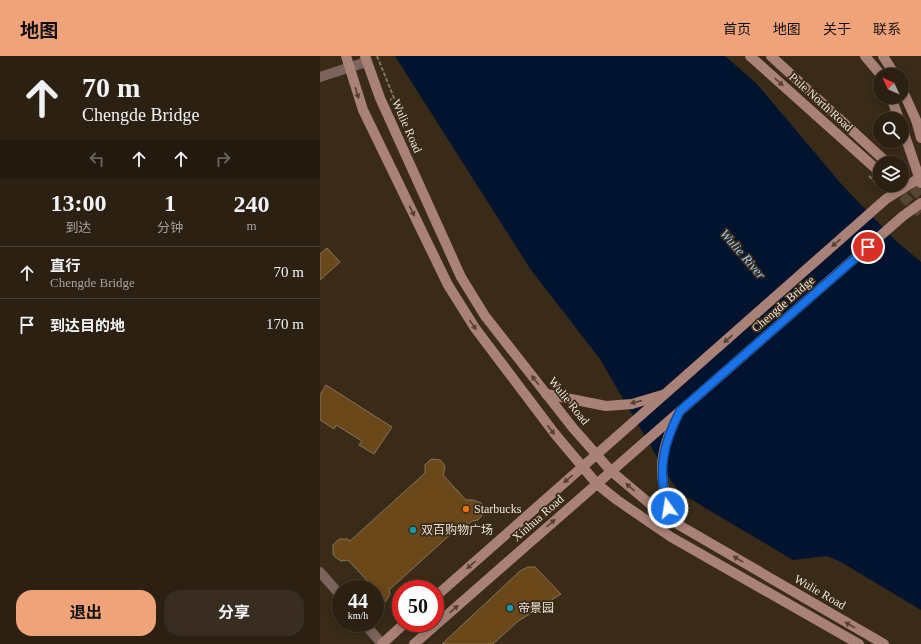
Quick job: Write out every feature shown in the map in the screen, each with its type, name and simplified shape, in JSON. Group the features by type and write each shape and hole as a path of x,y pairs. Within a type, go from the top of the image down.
{"main road":[{"path":"346,56 363,110 448,285 475,328 555,434 582,467 597,484 617,500 671,537 859,644"},
{"name":"Pule North Road","path":"750,56 873,166"},
{"name":"Pule North Road","path":"771,56 880,156"},
{"path":"865,56 874,68"},
{"path":"883,56 891,68"},
{"name":"Wulie Road","path":"366,59 380,98 461,277 485,316 546,394 611,471 649,503 672,519 884,644"},
{"path":"909,104 916,120 921,138"},
{"path":"909,148 920,180"},
{"name":"Chengde Bridge","path":"664,394 886,199 920,180"},
{"name":"Chengde Bridge","path":"680,411 903,216 921,203"},
{"path":"546,394 606,406 632,404 664,394"},
{"name":"Xinhua Road","path":"444,589 664,394"},
{"path":"672,519 664,496 661,470 668,434 680,411"},
{"name":"Xinhua Road","path":"414,644 680,411"},
{"path":"382,644 395,632"}],"street":[{"path":"320,78 366,59"},
{"path":"320,572 332,586"},
{"path":"372,632 382,644"}],"path":[{"path":"377,56 394,98"}],"water":[{"name":"Wulie River","path":"395,56 725,56 756,83 843,186 896,241 921,262 921,610 841,562 827,556 793,560 682,494 671,481 600,359 531,270"}],"building":[{"path":"327,248 340,262 320,280 320,254"},
{"path":"326,385 392,427 374,454 359,445 362,441 336,425 334,429 320,420 320,395"},
{"name":"双百购物广场","path":"431,459 440,460 445,467 443,475 466,500 474,500 481,503 483,507 483,514 478,520 472,521 455,536 452,533 400,580 392,580 392,587 389,590 390,594 384,602 384,580 367,580 348,560 341,561 335,557 333,554 333,545 339,539 347,539 350,541 425,473 425,465"},
{"name":"帝景园","path":"528,567 535,567 561,594 517,622 493,644 442,644 520,571"}],"tunnel":[{"path":"909,185 921,196"},
{"path":"899,192 921,214"}],"place":[{"name":"Starbucks","path":"466,509"},
{"name":"双百购物广场","path":"413,530"},
{"name":"帝景园","path":"510,608"}],"route":[{"path":"668,508 664,496 661,470 668,434 680,411 868,247"}]}
